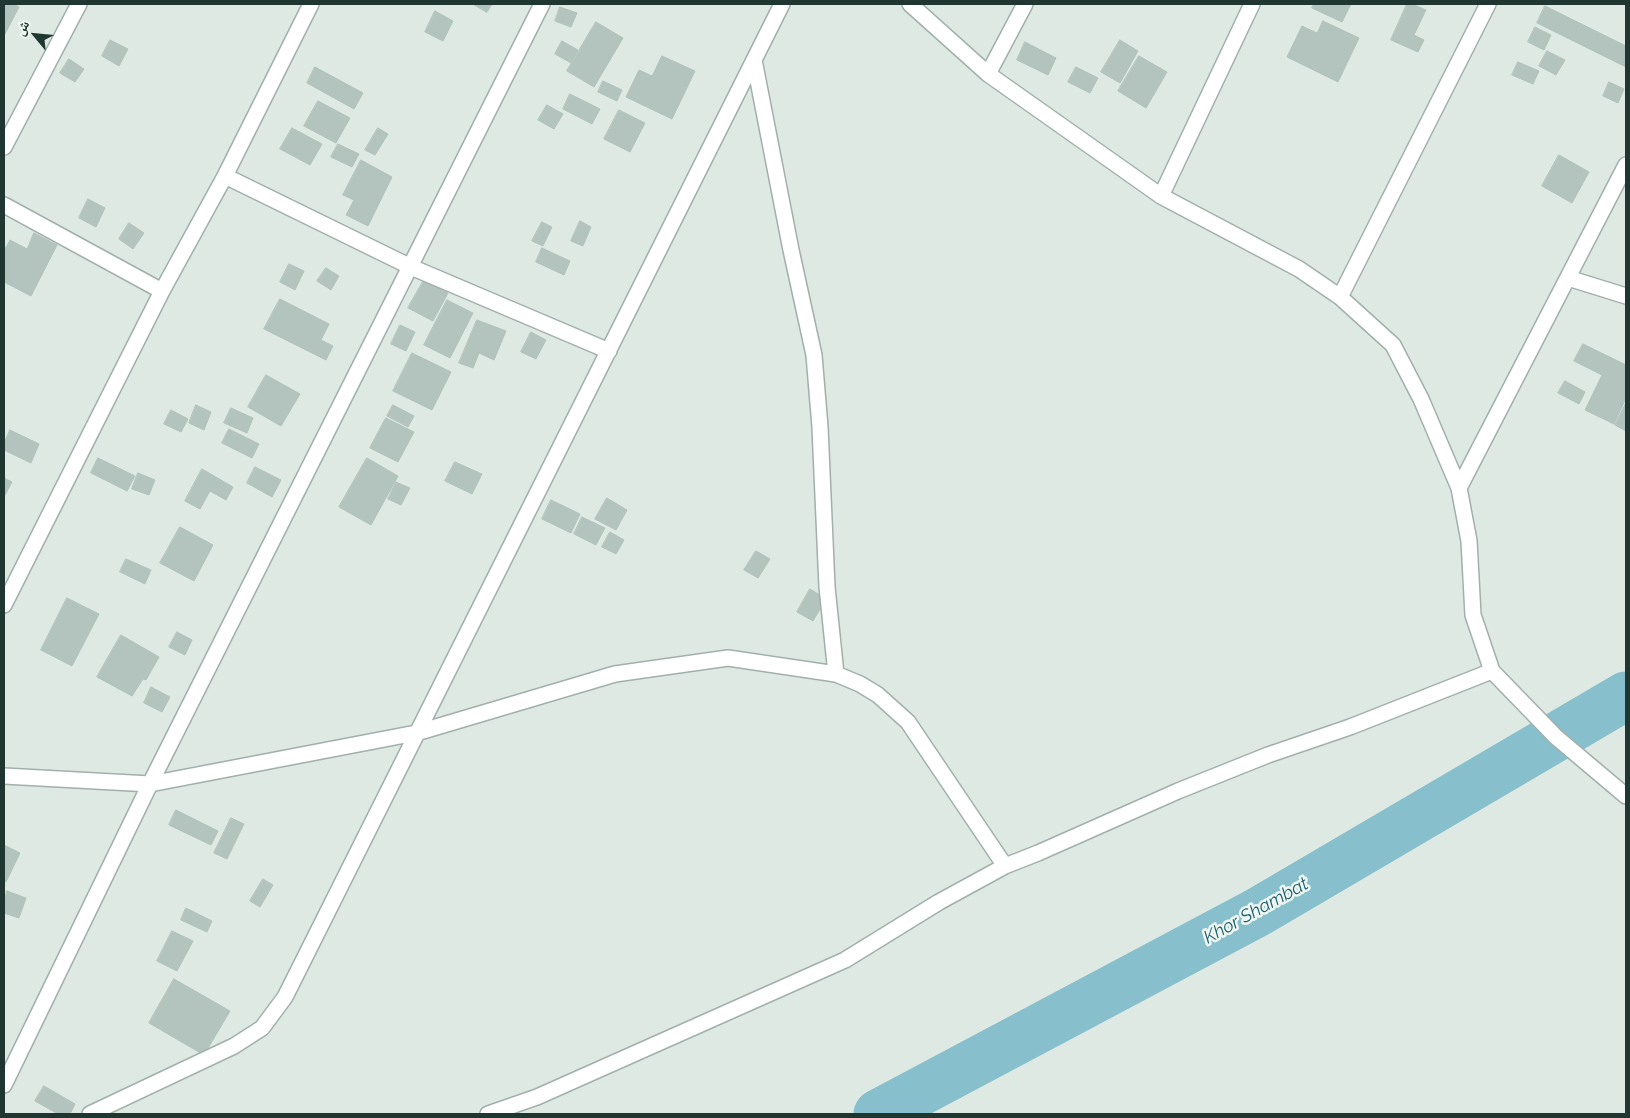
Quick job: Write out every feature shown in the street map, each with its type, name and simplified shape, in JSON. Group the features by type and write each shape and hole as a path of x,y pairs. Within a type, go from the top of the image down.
{"street":[{"path":"4,147 79,4"},
{"path":"4,606 162,291 225,176 311,4"},
{"path":"4,1085 150,784 542,4"},
{"path":"90,1114 234,1046 262,1028 285,997 782,4"},
{"path":"910,4 988,74 1161,196 1300,269 1340,297 1393,345 1421,399 1459,488 1469,540 1473,615 1492,672 1556,738 1626,796"},
{"path":"988,74 1025,4"},
{"path":"1161,196 1252,4"},
{"path":"1340,297 1488,4"},
{"path":"754,60 791,250 814,355 820,427 826,587 836,674"},
{"path":"1459,488 1626,166"},
{"path":"225,176 411,267 609,351"},
{"path":"4,205 162,291"},
{"path":"1568,278 1626,296"},
{"path":"4,776 150,784 416,734 616,674 728,658 836,674 860,684 878,695 908,722 1005,866"},
{"path":"488,1114 537,1097 845,960 939,902 1005,866 1178,791 1268,755 1350,727 1492,672"}],"building":[{"path":"4,4 13,4 19,7 4,36"},
{"path":"473,4 492,4 487,12"},
{"path":"1314,4 1351,4 1342,22 1312,8"},
{"path":"1407,4 1412,4 1426,10 1414,35 1424,40 1418,52 1391,40"},
{"path":"1545,6 1626,46 1626,67 1537,23"},
{"path":"560,7 577,13 571,27 555,21"},
{"path":"435,11 453,21 443,41 425,32"},
{"path":"1323,21 1359,38 1338,82 1287,57 1302,26 1317,33"},
{"path":"596,22 623,38 594,87 567,71"},
{"path":"1535,27 1551,35 1544,50 1528,42"},
{"path":"110,40 128,49 119,66 102,56"},
{"path":"1120,40 1138,51 1120,83 1101,72"},
{"path":"562,41 578,50 571,63 555,54"},
{"path":"1025,42 1056,58 1048,75 1017,60"},
{"path":"1547,51 1565,60 1556,75 1539,66"},
{"path":"662,56 695,71 672,119 626,97 639,70 652,76"},
{"path":"1139,56 1167,72 1146,108 1118,91"},
{"path":"69,59 84,69 75,82 60,73"},
{"path":"1518,62 1539,71 1533,84 1512,75"},
{"path":"315,67 363,93 354,109 307,83"},
{"path":"1076,67 1098,78 1090,93 1068,82"},
{"path":"603,81 622,90 617,101 598,92"},
{"path":"1609,82 1624,89 1618,103 1603,96"},
{"path":"570,94 600,109 592,124 563,109"},
{"path":"318,101 350,118 336,143 304,126"},
{"path":"547,105 563,114 554,129 538,120"},
{"path":"619,110 645,123 630,152 604,139"},
{"path":"292,128 322,144 310,165 280,149"},
{"path":"378,128 388,134 375,155 365,150"},
{"path":"338,144 359,154 352,167 331,157"},
{"path":"1559,155 1589,172 1572,203 1542,186"},
{"path":"361,160 392,177 368,226 346,215 354,200 343,195"},
{"path":"88,199 105,208 96,227 79,218"},
{"path":"580,221 591,227 583,246 571,241"},
{"path":"542,222 552,227 543,246 532,241"},
{"path":"129,223 144,233 133,249 119,239"},
{"path":"34,233 57,245 31,296 4,282 4,251 10,240 27,249"},
{"path":"542,248 570,261 564,275 536,262"},
{"path":"289,264 304,271 295,290 280,282"},
{"path":"326,268 339,276 331,290 317,281"},
{"path":"424,280 448,293 433,321 408,308"},
{"path":"280,299 329,324 321,340 333,346 326,360 264,329"},
{"path":"447,300 473,313 450,358 424,345"},
{"path":"477,320 506,331 494,360 479,353 473,368 459,363"},
{"path":"400,325 415,332 406,351 391,344"},
{"path":"531,332 546,340 536,359 521,352"},
{"path":"1583,344 1626,365 1626,398 1614,424 1585,410 1602,375 1574,361"},
{"path":"412,353 451,372 432,410 393,391"},
{"path":"266,375 300,394 281,426 248,407"},
{"path":"1565,381 1585,392 1579,404 1558,393"},
{"path":"1626,403 1626,431 1615,425"},
{"path":"196,405 211,412 204,430 189,423"},
{"path":"393,405 414,416 408,427 387,416"},
{"path":"231,408 253,418 247,433 224,423"},
{"path":"171,410 188,419 181,432 164,424"},
{"path":"386,418 414,432 398,462 370,448"},
{"path":"229,429 259,444 252,458 222,443"},
{"path":"10,430 39,444 31,463 4,450 4,444"},
{"path":"98,458 135,476 127,491 91,473"},
{"path":"367,458 398,476 371,525 339,507"},
{"path":"455,462 482,474 472,494 445,481"},
{"path":"255,467 281,480 272,497 247,483"},
{"path":"202,469 233,487 226,500 210,491 200,509 185,501"},
{"path":"138,473 155,480 149,495 132,489"},
{"path":"4,478 12,482 4,497"},
{"path":"396,482 410,488 401,505 388,499"},
{"path":"607,498 627,510 616,530 595,519"},
{"path":"551,500 580,514 571,533 542,519"},
{"path":"582,517 605,528 596,545 574,534"},
{"path":"180,527 213,545 194,581 160,563"},
{"path":"610,532 624,540 616,554 602,547"},
{"path":"756,551 770,559 758,578 744,570"},
{"path":"126,559 151,570 145,584 120,572"},
{"path":"810,589 826,599 813,621 797,612"},
{"path":"67,598 99,614 72,666 41,650"},
{"path":"177,632 192,640 185,655 169,647"},
{"path":"121,635 159,657 146,680 143,679 132,696 97,677"},
{"path":"151,687 170,697 162,712 144,703"},
{"path":"176,810 218,831 211,845 169,825"},
{"path":"231,818 244,824 227,859 214,853"},
{"path":"4,845 20,853 6,882 4,881"},
{"path":"263,879 273,885 260,907 250,901"},
{"path":"7,891 26,898 19,918 4,913"},
{"path":"186,908 212,921 207,932 181,920"},
{"path":"172,931 193,941 177,971 157,961"},
{"path":"174,979 230,1011 204,1055 149,1023"},
{"path":"44,1086 75,1104 70,1114 58,1114 35,1101"}],"waterway":[{"name":"Khor Shambat","path":"878,1114 1258,912 1626,696"}]}
